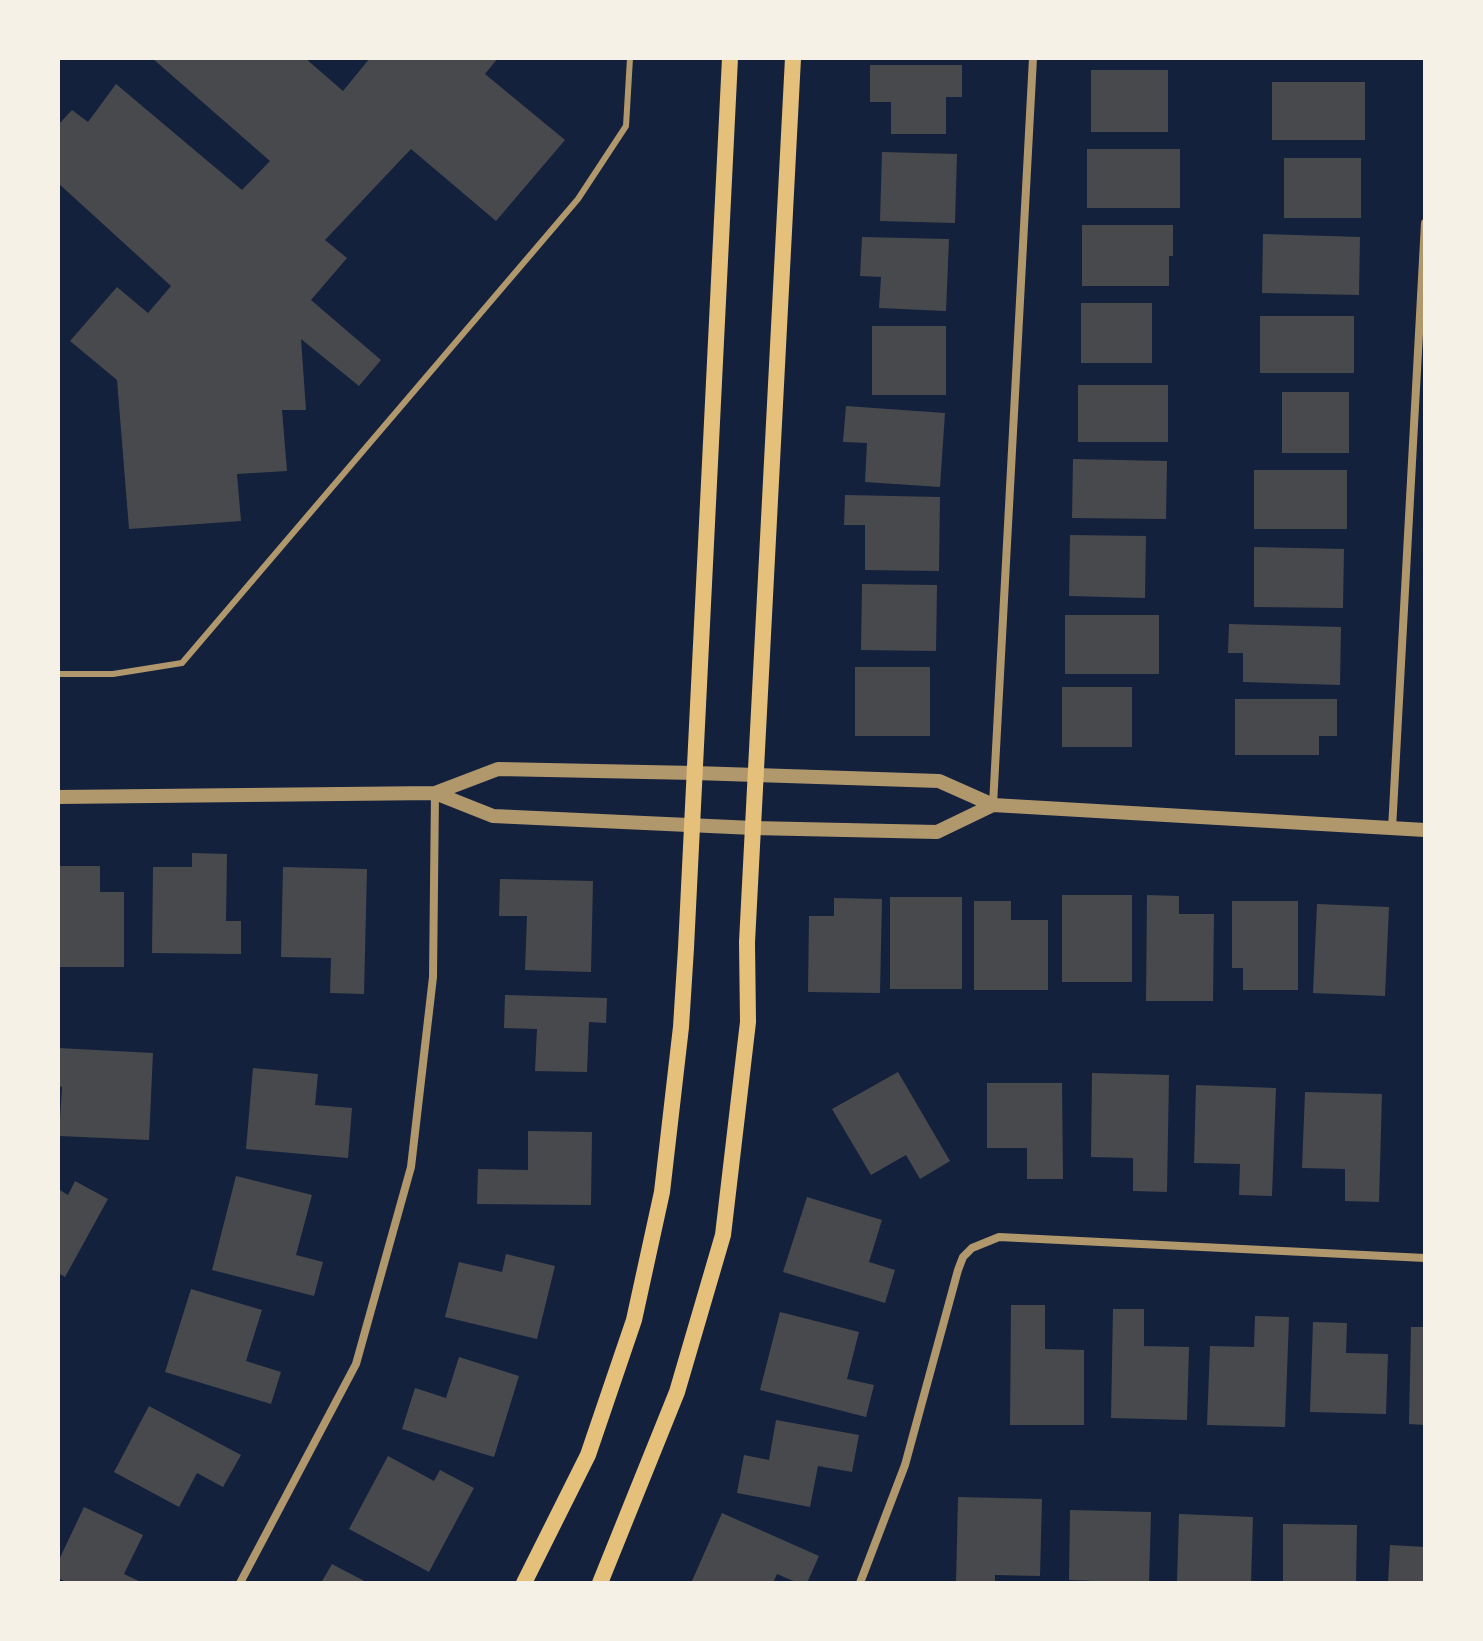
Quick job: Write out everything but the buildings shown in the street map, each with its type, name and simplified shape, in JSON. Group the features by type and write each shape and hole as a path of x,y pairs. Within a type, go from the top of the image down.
{"main road":[{"path":"524,1583 588,1455 634,1320 664,1177 681,1027 730,58"},
{"path":"600,1583 677,1392 723,1235 748,1022 747,942 793,58"}],"street":[{"path":"993,805 1033,58"},
{"path":"1392,829 1425,223"},
{"path":"58,797 435,793 498,769 695,773 939,781 993,805 1425,830"},
{"path":"435,793 493,816 692,826 937,832 993,805"},
{"path":"240,1583 356,1364 411,1167 433,977 435,793"},
{"path":"860,1583 905,1465 958,1270 963,1257 972,1248 999,1237 1425,1258"}],"lane":[{"path":"58,674 113,674 182,663 578,199 626,126 630,58"}]}
